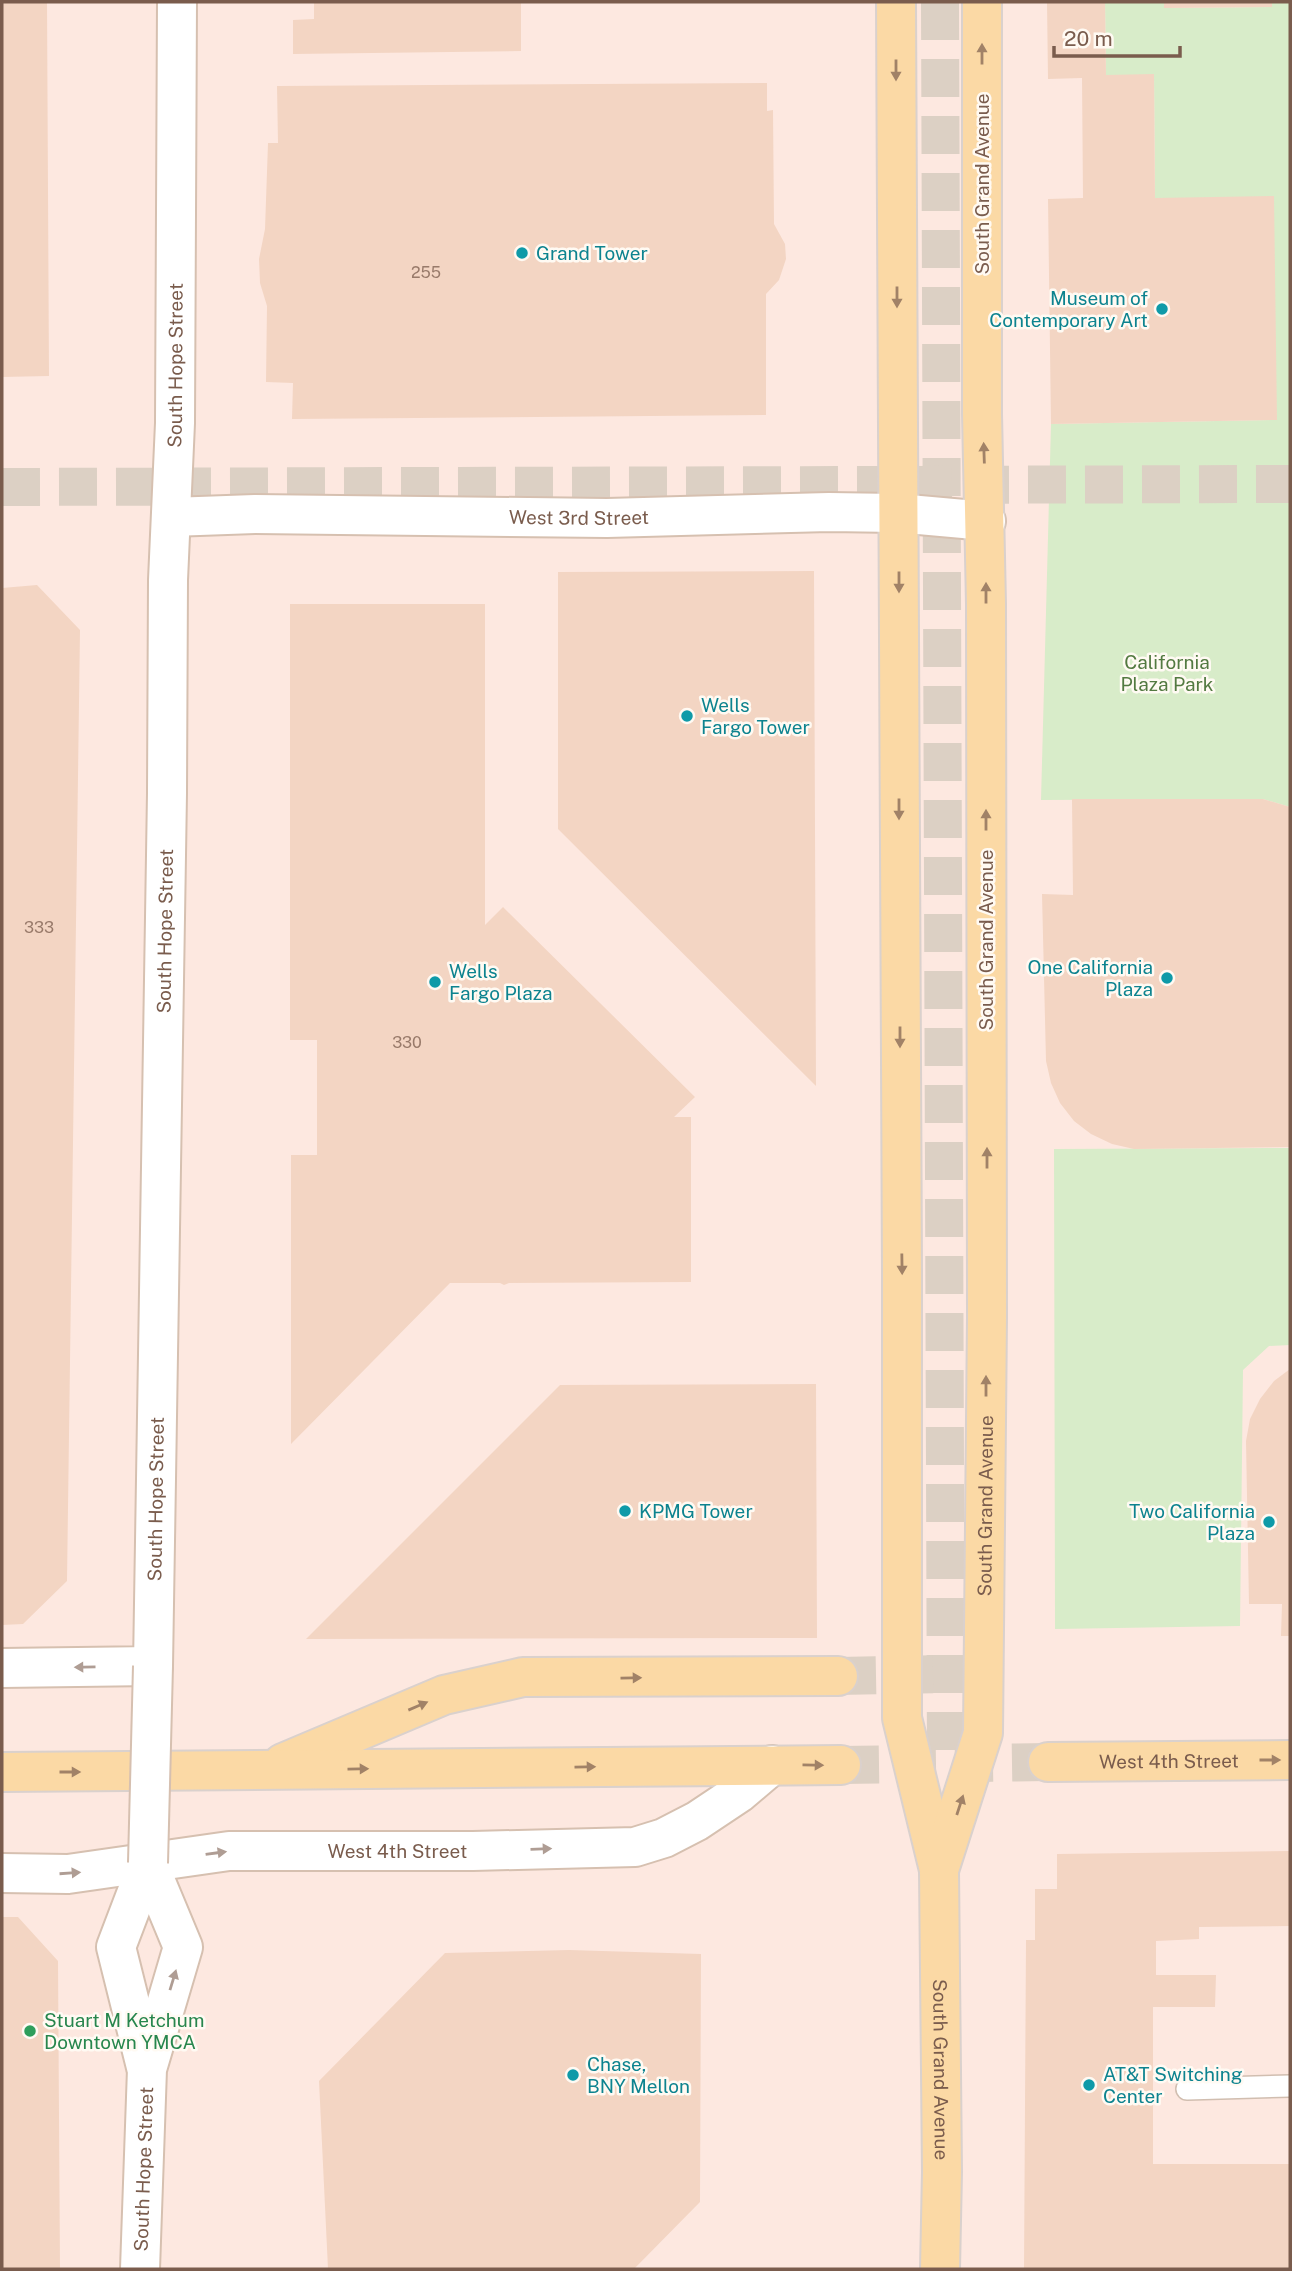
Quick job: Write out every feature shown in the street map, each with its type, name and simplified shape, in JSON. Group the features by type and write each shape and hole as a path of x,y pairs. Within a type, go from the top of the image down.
{"main road":[{"name":"South Hope Street","path":"146,2069 116,1947 148,1863 167,834 168,580 175,423 177,2"},
{"name":"South Grand Avenue","path":"896,2 902,1718 939,1870 942,2172 940,2269"},
{"name":"South Grand Avenue","path":"939,1870 984,1733 987,1305 982,2"},
{"name":"West 3rd Street","path":"171,517 255,514 607,518 828,512 897,513 986,521"},
{"path":"2,1668 153,1666"},
{"path":"265,1770 444,1695 523,1677 838,1676"},
{"name":"West 4th Street","path":"1048,1762 1290,1760"},
{"name":"West 4th Street","path":"2,1873 68,1874 229,1852 635,1847 664,1838 697,1821 739,1793 772,1765"},
{"path":"2,1772 841,1765"},
{"name":"South Hope Street","path":"139,2269 146,2069 183,1947 148,1863"}],"lane":[{"path":"1187,2089 1290,2086"}],"shaded area":[{"path":"2,2 1290,2 1290,2269 2,2269"}],"green space":[{"name":"California Plaza Park","path":"1105,2 1164,2 1164,8 1271,7 1272,2 1290,2 1290,807 1263,799 1041,800 1051,424 1277,420 1155,198 1154,75 1106,75"},
{"path":"1290,1148 1290,1345 1269,1346 1243,1370 1240,1626 1055,1629 1054,1149"}],"building":[{"path":"47,2 49,376 2,377 2,3"},
{"path":"314,2 521,2 521,51 293,54 293,20 314,19"},
{"name":"Museum of Contemporary Art","path":"1047,2 1105,2 1106,75 1154,74 1155,198 1274,196 1277,420 1051,424 1048,199 1083,198 1082,78 1048,79"},
{"path":"1164,2 1272,2 1272,7 1164,8"},
{"name":"Grand Tower","path":"767,83 767,111 773,110 774,224 785,244 786,259 779,280 766,294 766,415 292,419 293,383 266,382 267,306 260,283 259,259 265,229 268,143 278,143 277,86"},
{"name":"Wells Fargo Tower","path":"814,571 816,1086 558,829 558,572"},
{"path":"37,585 80,630 67,1581 23,1624 2,1625 2,588"},
{"name":"Wells Fargo Plaza","path":"290,604 485,604 485,925 503,907 695,1097 674,1117 691,1117 691,1282 504,1285 450,1283 291,1444 291,1155 317,1155 317,1040 290,1040"},
{"name":"One California Plaza","path":"1072,799 1263,799 1290,807 1290,1147 1134,1149 1112,1144 1091,1134 1074,1121 1060,1103 1051,1083 1046,1061 1042,894 1073,895"},
{"name":"Two California Plaza","path":"1290,1369 1290,1636 1281,1636 1282,1604 1249,1604 1246,1441 1250,1419 1260,1399 1274,1381"},
{"name":"KPMG Tower","path":"816,1384 817,1638 306,1639 560,1385"},
{"name":"AT&T Switching Center","path":"1290,1851 1290,1926 1199,1927 1199,1939 1156,1941 1156,1975 1216,1975 1215,2007 1153,2007 1153,2164 1290,2164 1290,2269 1024,2269 1026,1940 1035,1940 1035,1889 1057,1889 1057,1854"},
{"name":"Stuart M Ketchum Downtown YMCA","path":"2,1917 18,1917 58,1961 60,2269 2,2269"},
{"name":"Chase, BNY Mellon","path":"569,1950 701,1954 700,2202 634,2269 328,2269 319,2081 445,1953"}],"tunnel":[{"path":"940,2 946,1764"},
{"path":"2,487 1290,484"},
{"path":"838,1676 945,1674"},
{"path":"841,1765 1048,1762"}],"place":[{"name":"Grand Tower","path":"522,253"},
{"name":"Museum of Contemporary Art","path":"1162,309"},
{"name":"Wells Fargo Tower","path":"687,716"},
{"name":"One California Plaza","path":"1167,978"},
{"name":"Wells Fargo Plaza","path":"435,982"},
{"name":"KPMG Tower","path":"625,1511"},
{"name":"Two California Plaza","path":"1269,1522"},
{"name":"Stuart M Ketchum Downtown YMCA","path":"30,2031"},
{"name":"Chase, BNY Mellon","path":"573,2075"},
{"name":"AT&T Switching Center","path":"1089,2085"}]}
